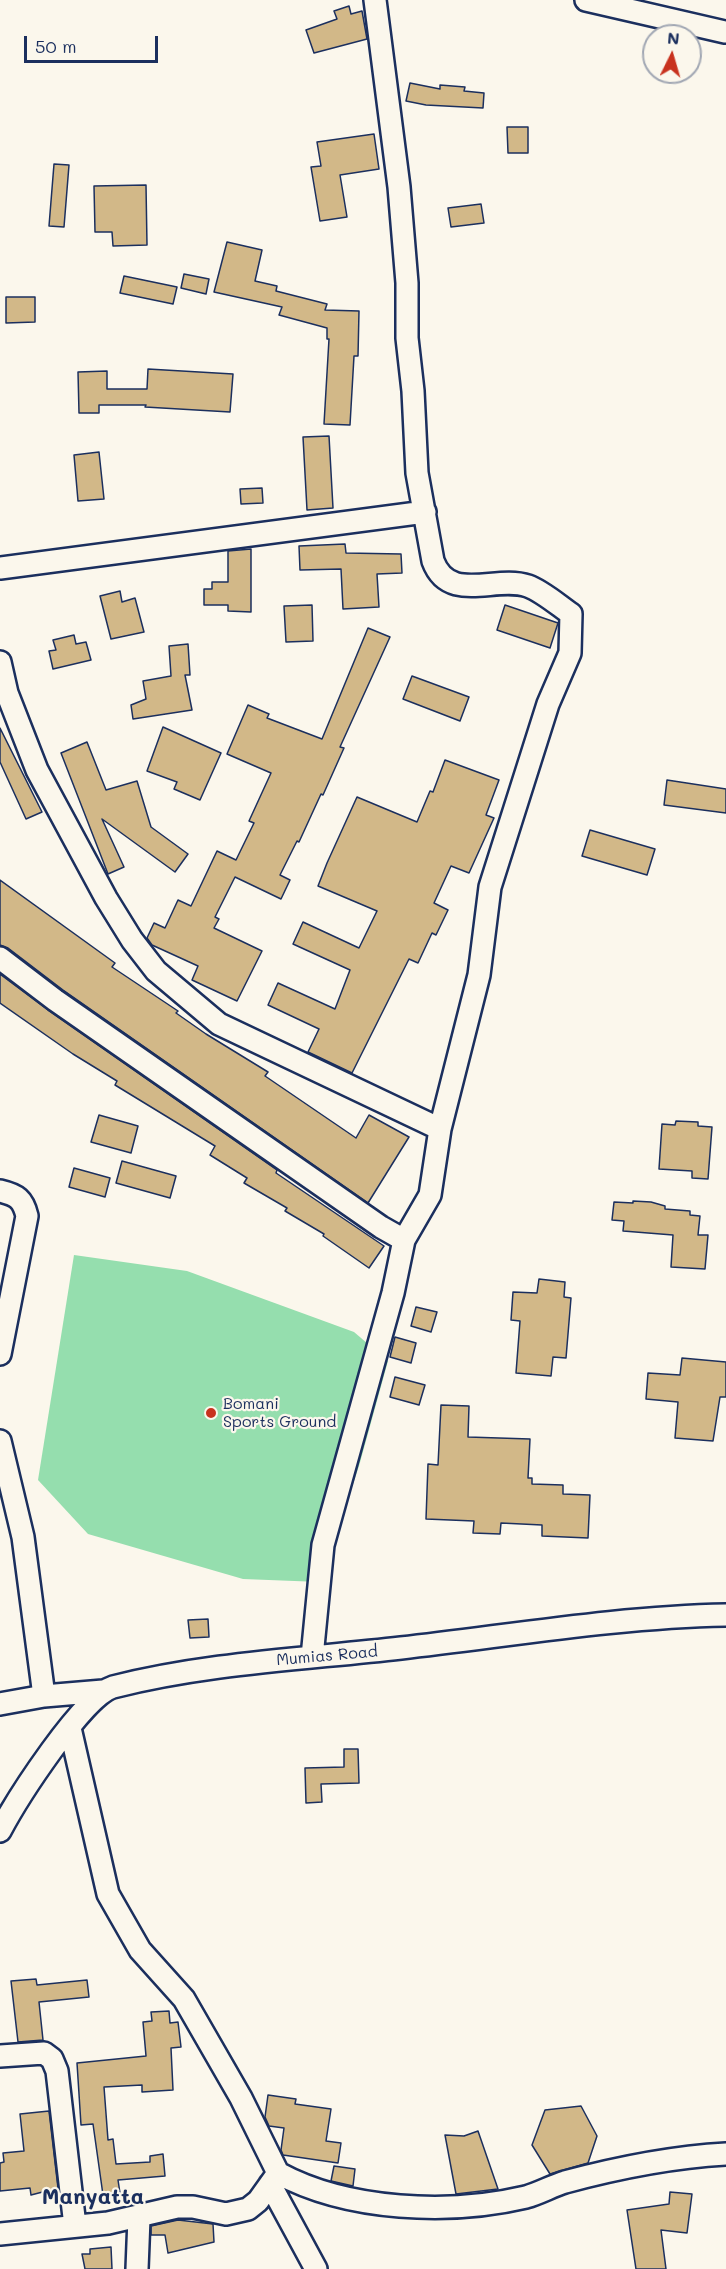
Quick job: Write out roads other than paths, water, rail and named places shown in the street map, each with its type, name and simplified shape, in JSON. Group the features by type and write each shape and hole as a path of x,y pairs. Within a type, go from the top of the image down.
{"street":[{"path":"312,1657 323,1545 393,1293 404,1240 430,1195 440,1130 479,975 490,887 548,704 570,653 571,614 527,586 452,584 438,574 433,561 417,473 400,198 375,0"},
{"path":"586,0 725,32"},
{"path":"0,568 37,561 264,535 425,512"},
{"path":"0,662 7,693 37,770 105,898 132,940 156,971 219,1024 440,1130"},
{"path":"0,958 141,1060 381,1227 404,1240"},
{"path":"0,1191 18,1196 24,1203 27,1216 0,1353"},
{"path":"0,1441 24,1537 44,1696"},
{"name":"Mumias Road","path":"0,1704 44,1696 103,1691 119,1685 212,1667 627,1622 726,1615"},
{"path":"0,1831 8,1803 103,1691"},
{"path":"70,1728 108,1894 140,1950 184,2000 201,2027 316,2269"},
{"path":"0,2056 44,2053 56,2066 66,2132 75,2226"},
{"path":"274,2179 343,2198 423,2207 458,2207 529,2196 561,2183 628,2167 726,2154"},
{"path":"0,2234 139,2218 177,2207 193,2207 226,2214 248,2209 274,2179"},
{"path":"137,2269 139,2218"}],"place":[{"name":"Bomani Sports Ground","path":"211,1413"}],"district":[{"name":"Manyatta","path":"93,2197"}]}
